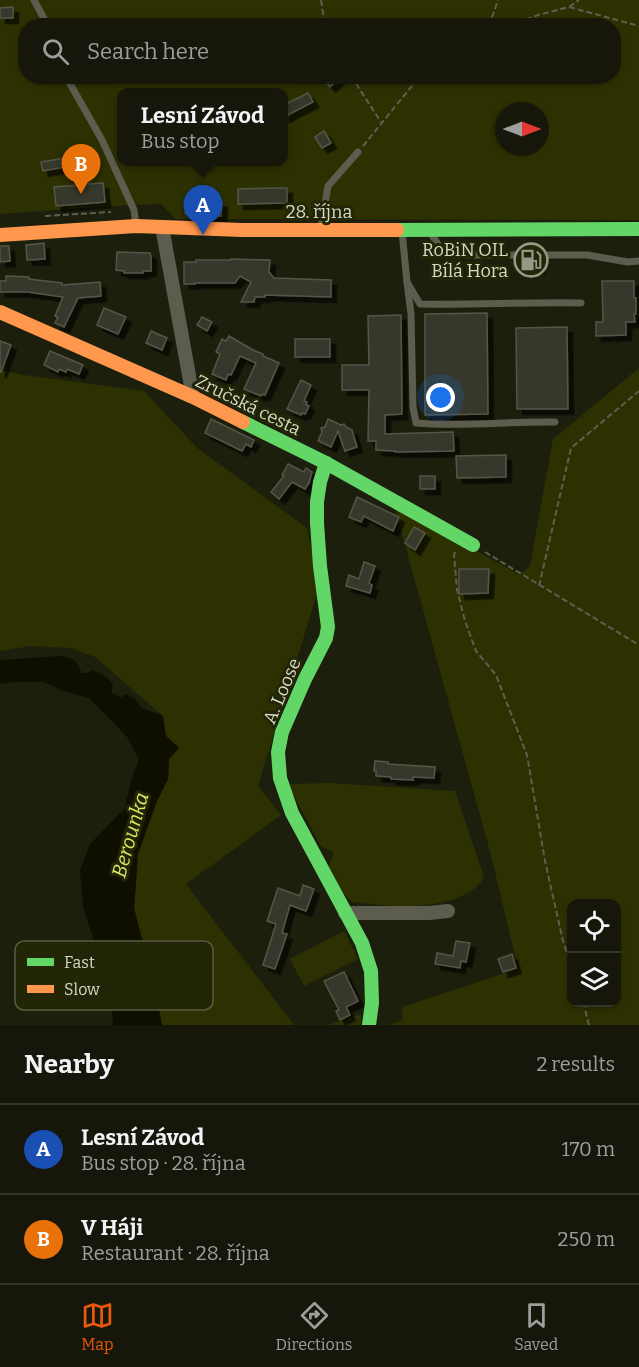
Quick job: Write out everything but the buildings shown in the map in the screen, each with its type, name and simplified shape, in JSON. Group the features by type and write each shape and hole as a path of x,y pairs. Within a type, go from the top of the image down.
{"street":[{"name":"28. října","path":"0,235 136,226 320,231 639,229"},
{"path":"162,227 193,398"},
{"name":"Zručská cesta","path":"0,312 193,398 326,463 473,545"},
{"name":"A. Loose","path":"326,463 322,472 316,511 328,627 326,638 282,732 278,752 280,778 292,813 362,944 371,971 372,1003 369,1025"},
{"path":"345,913 448,911"}],"lane":[{"path":"34,0 44,18"},
{"path":"70,84 102,140 134,210 136,226"},
{"path":"320,231 328,186 358,152"},
{"path":"401,230 411,314 413,407 416,423 439,425 555,422"},
{"path":"428,230 445,255 587,255 639,261"},
{"path":"407,282 420,304 581,303"}],"path":[{"path":"321,0 324,18"},
{"path":"492,18 498,0"},
{"path":"530,18 569,7 579,0"},
{"path":"569,7 610,18"},
{"path":"621,21 639,26"},
{"path":"356,84 382,123"},
{"path":"358,152 414,84"},
{"path":"539,586 571,448 639,391"},
{"path":"460,537 454,555 457,590 476,651 496,675 527,755 545,861 567,953"},
{"path":"473,545 639,645"},
{"path":"584,1007 589,1025"}],"green space":[{"path":"0,0 639,0 639,220 176,219 161,204 0,214"},
{"path":"639,368 639,1025 389,1025 403,1020 402,1007 518,969 491,855 394,505 520,575 530,566 553,439"},
{"path":"0,370 144,391 197,448 307,528 320,584 258,786 281,815 186,884 294,1025 162,1025 159,1010 213,1010 213,941 143,941 134,908 138,854 157,801 168,779 169,759 179,748 166,736 163,716 95,657 71,648 30,646 0,651"},
{"path":"329,783 455,791 484,877 479,885 463,896 422,905 352,902 343,893 329,865 334,853 321,846 290,789 290,784"},
{"path":"344,931 358,959 304,986 290,959"},
{"path":"361,1014 361,1025 328,1025"}],"water":[{"name":"Berounka","path":"62,656 75,660 82,673 89,673 92,670 109,680 113,686 111,692 121,698 125,694 134,698 142,708 163,716 166,736 179,748 169,759 168,779 157,801 138,854 134,908 143,941 94,941 83,907 80,870 90,844 125,808 131,780 139,760 127,737 89,698 63,691 44,682 0,684 0,660"},
{"path":"112,1010 159,1010 162,1025 113,1025"}],"traffic: fast":[{"path":"397,230 639,229"},
{"path":"243,422 326,463 473,545"},
{"path":"326,463 320,482 317,523 328,627 326,638 282,732 278,752 280,778 292,813 362,943 371,971 372,1003 369,1025"}],"traffic: slow":[{"path":"0,235 136,226 242,230 397,230"},
{"path":"0,312 193,397 243,422"}],"place":[{"name":"V Háji","path":"81,194"},
{"name":"Lesní Závod","path":"203,235"},
{"name":"RoBiN OIL Bílá Hora","path":"531,260"}]}
